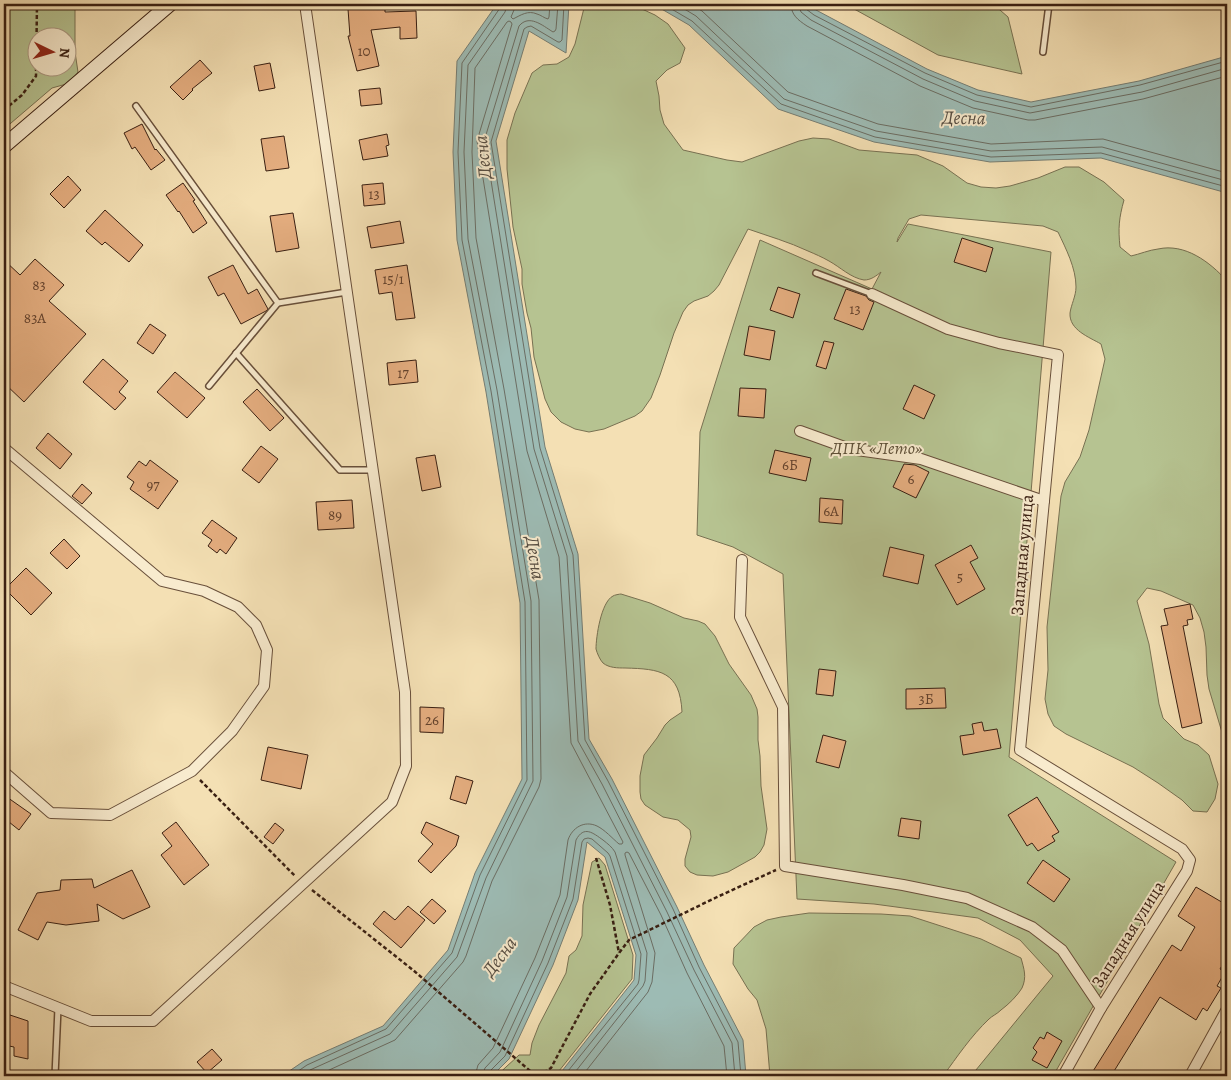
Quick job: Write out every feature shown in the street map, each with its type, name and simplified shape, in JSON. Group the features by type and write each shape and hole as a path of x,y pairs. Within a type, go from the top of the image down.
{"main road":[{"path":"4,146 170,4"}],"street":[{"path":"4,986 91,1021 154,1021 392,802 406,766 405,692 305,4"},
{"name":"Западная улица","path":"785,866 903,885 967,898 1032,927 1062,950 1101,1008 1188,871 1190,860 1182,849 1020,750 1058,355 999,343 948,329 872,294"},
{"path":"800,431 850,449 921,460 1044,501"},
{"path":"4,448 162,581 204,591 238,607 256,625 267,650 264,686 232,731 192,771 110,815 52,813 4,772"},
{"path":"742,560 740,617 783,707 785,866"},
{"path":"1063,1076 1101,1008"},
{"path":"1190,1076 1227,1009"}],"lane":[{"path":"1043,52 1048,4"},
{"path":"136,106 278,303"},
{"path":"816,272 872,294"},
{"path":"209,386 278,303 347,292"},
{"path":"236,353 340,470 373,470"},
{"path":"55,1076 58,1007"}],"path":[{"path":"4,110 22,95 36,76 37,4"},
{"path":"596,858 610,905 618,953"},
{"path":"413,970 537,1076 551,1068 590,994 629,940 717,896 785,866"}],"green space":[{"path":"4,4 75,4 75,28 28,28 28,78 74,78 70,83 52,88 4,129"},
{"name":"ДПК «Лето»","path":"585,4 631,4 655,15 668,24 685,48 680,63 667,70 656,81 664,124 683,150 742,162 799,141 813,138 829,139 859,150 917,155 943,166 967,183 981,187 996,188 1038,178 1065,167 1079,167 1104,182 1124,200 1119,223 1120,247 1131,256 1168,248 1187,251 1213,267 1227,281 1227,749 1209,689 1204,632 1200,618 1193,605 1161,591 1147,588 1137,601 1149,644 1163,718 1184,739 1198,745 1209,755 1218,784 1215,799 1207,812 1193,811 1182,800 1133,767 1066,734 1054,726 1048,714 1045,699 1048,670 1047,627 1061,496 1065,482 1080,457 1089,430 1105,359 1101,344 1076,328 1071,319 1070,313 1076,290 1076,280 1070,259 1058,232 1043,226 921,215 909,219 897,242 908,224 1051,252 1009,757 1176,862 1053,1076 971,1076 1053,976 1020,940 978,918 874,904 797,899 783,574 733,547 697,535 700,432 760,240 872,289 881,272 869,279 859,279 816,254 748,229 719,285 708,296 688,305 683,312 651,398 642,411 635,416 604,429 589,432 575,429 561,422 551,412 545,399 534,357 531,328 522,284 522,269 513,227 507,169 507,140 515,113 532,73 543,65 557,64 569,57 575,44"},
{"path":"845,4 993,4 1008,17 1022,74 938,55"},
{"path":"621,594 705,624 715,636 729,664 751,695 757,709 761,786 767,829 764,845 760,852 755,857 728,872 713,876 697,875 690,872 685,866 685,859 691,837 690,830 678,820 663,817 645,805 641,799 640,776 644,755 665,725 682,712 677,688 666,675 637,668 611,667 605,665 600,658 596,644 602,612 609,600"},
{"path":"599,858 605,865 633,955 632,979 555,1076 497,1076 519,1055 530,1055 532,1043 539,1025 566,973 569,956 576,950 582,936 583,905 592,862"},
{"path":"809,913 910,916 981,939 1021,958 1025,973 1024,984 1013,1000 976,1032 943,1076 770,1076 766,1029 757,1000 733,964 734,948 754,927 767,920"}],"water":[{"name":"Десна","path":"497,4 569,4 566,53 529,31 496,141 545,447 578,554 589,739 612,779 743,1040 746,1076 558,1076 634,980 636,955 605,857 587,842 578,900 553,965 509,1059 492,1076 282,1076 304,1061 383,1026 448,950 475,873 522,779 520,603 486,392 457,240 453,152 457,61"},
{"name":"Десна","path":"653,4 807,4 927,69 978,90 1031,102 1139,81 1227,56 1227,193 1101,158 990,162 874,142 778,109 689,25"}],"building":[{"path":"385,7 385,12 416,11 417,38 400,39 400,27 371,30 379,66 357,71 348,36 350,36 348,9"},
{"path":"200,60 212,73 192,89 183,100 170,87"},
{"path":"270,63 275,88 259,91 254,66"},
{"path":"380,88 382,104 361,106 359,90"},
{"path":"142,124 155,150 165,160 151,170 135,147 132,149 124,133"},
{"path":"387,134 389,145 386,146 388,156 363,160 359,140"},
{"path":"284,136 289,168 266,171 261,139"},
{"path":"68,176 81,190 64,208 50,194"},
{"path":"183,183 195,200 193,201 207,223 193,233 166,195"},
{"path":"383,183 385,204 364,206 362,185"},
{"path":"105,210 143,245 129,262 105,242 102,245 86,231"},
{"path":"293,213 299,248 276,252 270,216"},
{"path":"400,221 404,243 371,248 367,227"},
{"path":"962,238 993,248 986,272 954,262"},
{"path":"35,259 64,285 49,301 86,334 24,402 4,383 4,260 20,275"},
{"path":"233,265 248,294 257,289 268,309 241,324 224,293 218,296 208,277"},
{"path":"407,265 415,318 396,320 392,292 379,294 375,270"},
{"path":"778,287 800,294 793,318 770,310"},
{"path":"846,289 866,296 874,302 863,330 834,319"},
{"path":"150,324 166,335 153,354 137,343"},
{"path":"749,326 775,331 770,360 744,355"},
{"path":"824,341 834,343 826,369 816,366"},
{"path":"103,359 128,381 119,392 126,398 115,410 83,382"},
{"path":"416,360 418,382 389,385 387,363"},
{"path":"175,372 205,398 187,418 157,392"},
{"path":"914,385 935,395 924,419 903,409"},
{"path":"740,388 766,389 764,418 738,416"},
{"path":"257,389 284,418 270,431 243,402"},
{"path":"48,433 72,454 60,469 36,448"},
{"path":"261,446 278,459 259,483 242,470"},
{"path":"775,450 811,458 806,481 769,473"},
{"path":"435,455 441,487 422,491 416,458"},
{"path":"150,460 178,481 158,509 130,489 134,482 127,477 139,461 146,466"},
{"path":"904,464 915,465 929,472 916,498 893,487"},
{"path":"82,484 92,493 82,504 72,496"},
{"path":"820,498 843,500 842,524 819,522"},
{"path":"352,500 354,528 318,530 316,502"},
{"path":"212,520 237,538 226,554 220,549 217,553 208,546 212,540 202,533"},
{"path":"64,539 80,556 67,569 50,553"},
{"path":"971,545 978,558 970,562 985,589 957,605 935,565"},
{"path":"890,547 924,555 918,584 883,576"},
{"path":"26,568 52,593 31,615 5,589"},
{"path":"1190,604 1193,619 1187,620 1188,625 1183,626 1202,723 1182,728 1161,626 1168,625 1164,609"},
{"path":"819,669 836,671 833,696 816,694"},
{"path":"945,688 946,708 906,709 906,689"},
{"path":"420,707 444,708 443,733 420,732"},
{"path":"982,722 984,731 997,729 1001,748 963,755 960,736 974,734 972,724"},
{"path":"823,735 846,741 839,768 816,762"},
{"path":"268,747 308,755 301,789 261,780"},
{"path":"456,776 473,781 466,804 450,799"},
{"path":"4,795 31,814 19,830 4,818"},
{"path":"1037,797 1059,832 1052,836 1055,841 1038,851 1032,843 1027,846 1008,815"},
{"path":"901,818 921,821 919,839 898,836"},
{"path":"176,822 209,865 184,885 161,855 172,846 162,833"},
{"path":"426,822 459,836 456,846 431,873 418,861 433,844 421,833"},
{"path":"275,823 284,830 273,844 264,837"},
{"path":"1043,860 1070,879 1054,902 1027,883"},
{"path":"132,870 150,907 123,919 97,904 99,921 66,925 47,922 38,940 18,930 37,893 60,890 61,880 92,879 94,888"},
{"path":"1196,887 1225,904 1221,910 1227,914 1227,957 1220,969 1225,972 1217,986 1221,988 1207,1011 1203,1008 1196,1020 1160,997 1111,1076 1090,1076 1172,945 1181,951 1195,927 1178,916"},
{"path":"432,899 446,911 434,924 420,912"},
{"path":"408,906 425,920 401,948 373,924 384,911 395,920"},
{"path":"4,1013 28,1021 28,1059 14,1056 14,1047 4,1045"},
{"path":"1047,1032 1062,1041 1047,1068 1032,1060 1037,1052 1033,1048 1040,1037 1044,1039"},
{"path":"212,1049 222,1060 207,1073 197,1062"}]}
